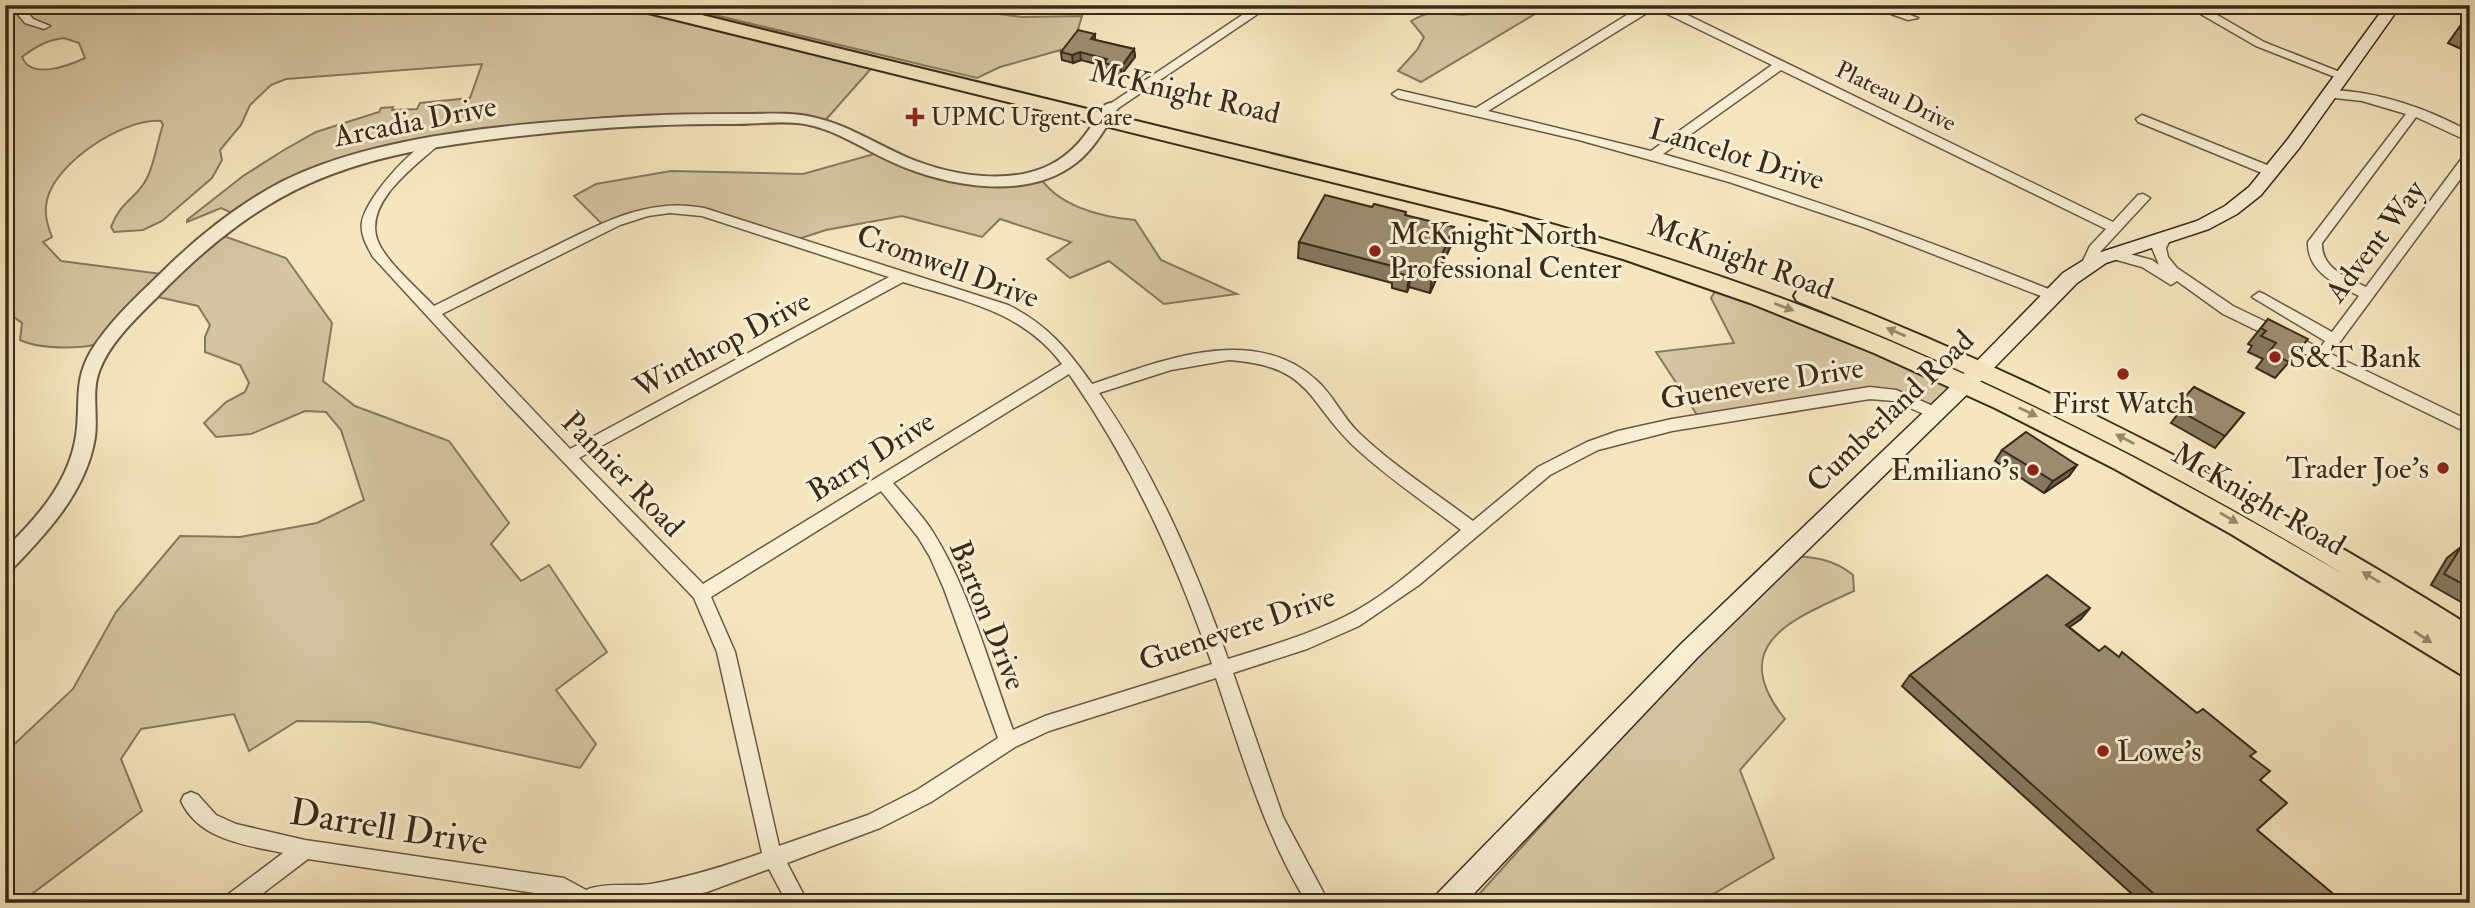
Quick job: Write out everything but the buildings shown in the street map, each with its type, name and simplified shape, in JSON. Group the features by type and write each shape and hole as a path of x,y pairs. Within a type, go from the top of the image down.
{"highway":[{"name":"McKnight Road","path":"638,5 1102,115"},
{"name":"McKnight Road","path":"673,5 1604,245 1784,307 1973,376 2137,445 2243,502 2470,640"},
{"name":"McKnight Road","path":"1973,376 2231,519 2470,668"}],"main road":[{"name":"Cumberland Road","path":"1447,903 1681,660 1973,376 2051,295 2088,265 2111,254 2203,225 2231,210 2272,172 2394,5"}],"street":[{"path":"16,5 29,21 44,26"},
{"path":"1102,115 1265,5"},
{"path":"1478,112 1651,5"},
{"name":"Plateau Drive","path":"1658,5 2115,228"},
{"path":"1872,5 1912,18"},
{"path":"2190,5 2260,44 2343,77 2366,97"},
{"path":"1653,155 1780,65"},
{"name":"Lancelot Drive","path":"1398,94 1653,155 1868,223 2051,295"},
{"path":"2330,94 2366,97 2470,138"},
{"path":"2368,295 2324,268 2315,254 2315,242 2412,114"},
{"name":"Arcadia Drive","path":"5,563 50,512 76,469 85,440 87,380 98,355 185,257 254,205 299,180 369,155 432,144 629,119 797,118 822,124 903,162 947,176 998,180 1038,174 1060,167 1071,158 1102,115"},
{"path":"2142,119 2272,172"},
{"name":"Pannier Road","path":"432,144 370,211 367,228 372,246 568,457 701,594 726,652 761,815 774,859 798,903"},
{"name":"Advent Way","path":"2322,356 2470,157"},
{"path":"2088,265 2095,249 2143,198"},
{"name":"Cromwell Drive","path":"433,312 604,226 647,211 677,207 704,212 1003,309 1030,321 1049,337 1123,440 1198,600 1274,826 1300,877 1319,903"},
{"path":"2164,238 2158,248 2164,262 2181,279 2228,310"},
{"path":"2111,254 2147,263 2196,298 2228,310 2470,428"},
{"name":"Winthrop Drive","path":"568,457 902,276"},
{"path":"2259,297 2334,340"},
{"path":"1090,391 1215,355 1258,358 1285,366 1310,382 1357,440 1473,530"},
{"name":"Barry Drive","path":"701,594 1071,366"},
{"name":"Guenevere Drive","path":"581,901 606,895 675,890 774,859 897,811 1008,741 1056,720 1300,644 1353,621 1413,580 1511,496 1561,460 1616,437 1870,393 1896,396 1935,413"},
{"name":"Barton Drive","path":"883,482 924,532 937,554 953,589 1008,741"},
{"name":"Darrell Drive","path":"191,801 209,821 233,833 305,849 565,888 581,901"},
{"path":"233,903 305,849"}],"shaded area":[{"path":"5,5 638,5 876,63 822,124 811,121 629,119 369,155 239,216 221,208 187,222 243,176 316,132 379,112 381,108 417,109 420,103 470,98 482,64 286,79 271,85 250,105 241,125 220,150 222,160 212,178 162,221 143,230 114,232 111,227 119,211 139,191 147,178 163,125 161,121 128,127 93,146 63,172 47,200 47,223 52,237 43,242 61,261 169,275 215,233 286,258 332,323 323,381 355,406 449,441 509,523 491,544 521,581 549,565 607,652 556,690 596,744 580,768 370,722 297,721 249,751 234,714 141,729 121,759 142,811 20,903 5,903 5,753 73,689 116,612 180,536 240,537 317,523 364,500 341,430 326,412 305,411 251,434 216,437 204,423 226,402 245,392 249,383 240,365 205,352 205,337 210,325 198,306 149,295 112,337 93,345 66,348 20,340 22,323 15,318 5,318","holes":["64,38 79,43 85,58 60,67 41,70 33,68 22,57 42,44 58,39"]},
{"path":"673,5 926,5 1022,17 1082,16 1076,36 1064,49 1000,67 977,78"},
{"path":"1492,5 1550,5 1421,82 1398,71 1417,50 1424,37 1411,21 1433,13 1469,14"},
{"path":"881,152 973,178 1038,174 1056,194 1080,208 1135,220 1161,260 1237,294 1164,304 1109,261 1070,278 1047,259 1071,242 1000,219 982,237 902,216 826,230 792,241 677,207 604,226 574,196 596,184 671,171 803,174"},
{"path":"1720,283 1966,382 1935,413 1887,394 1701,421 1656,352 1734,343 1711,298"},
{"path":"1786,555 1813,558 1838,565 1853,575 1854,591 1790,624 1774,637 1764,653 1762,671 1768,693 1785,719 1740,770 1774,858 1698,903 1471,903"}],"place":[{"name":"UPMC Urgent Care","path":"915,117"},
{"name":"McKnight North Professional Center","path":"1375,251"},
{"name":"S&T Bank","path":"2275,357"},
{"name":"First Watch","path":"2123,374"},
{"name":"Trader Joe's","path":"2443,468"},
{"name":"Emiliano's","path":"2033,470"},
{"name":"Lowe's","path":"2103,751"}]}
